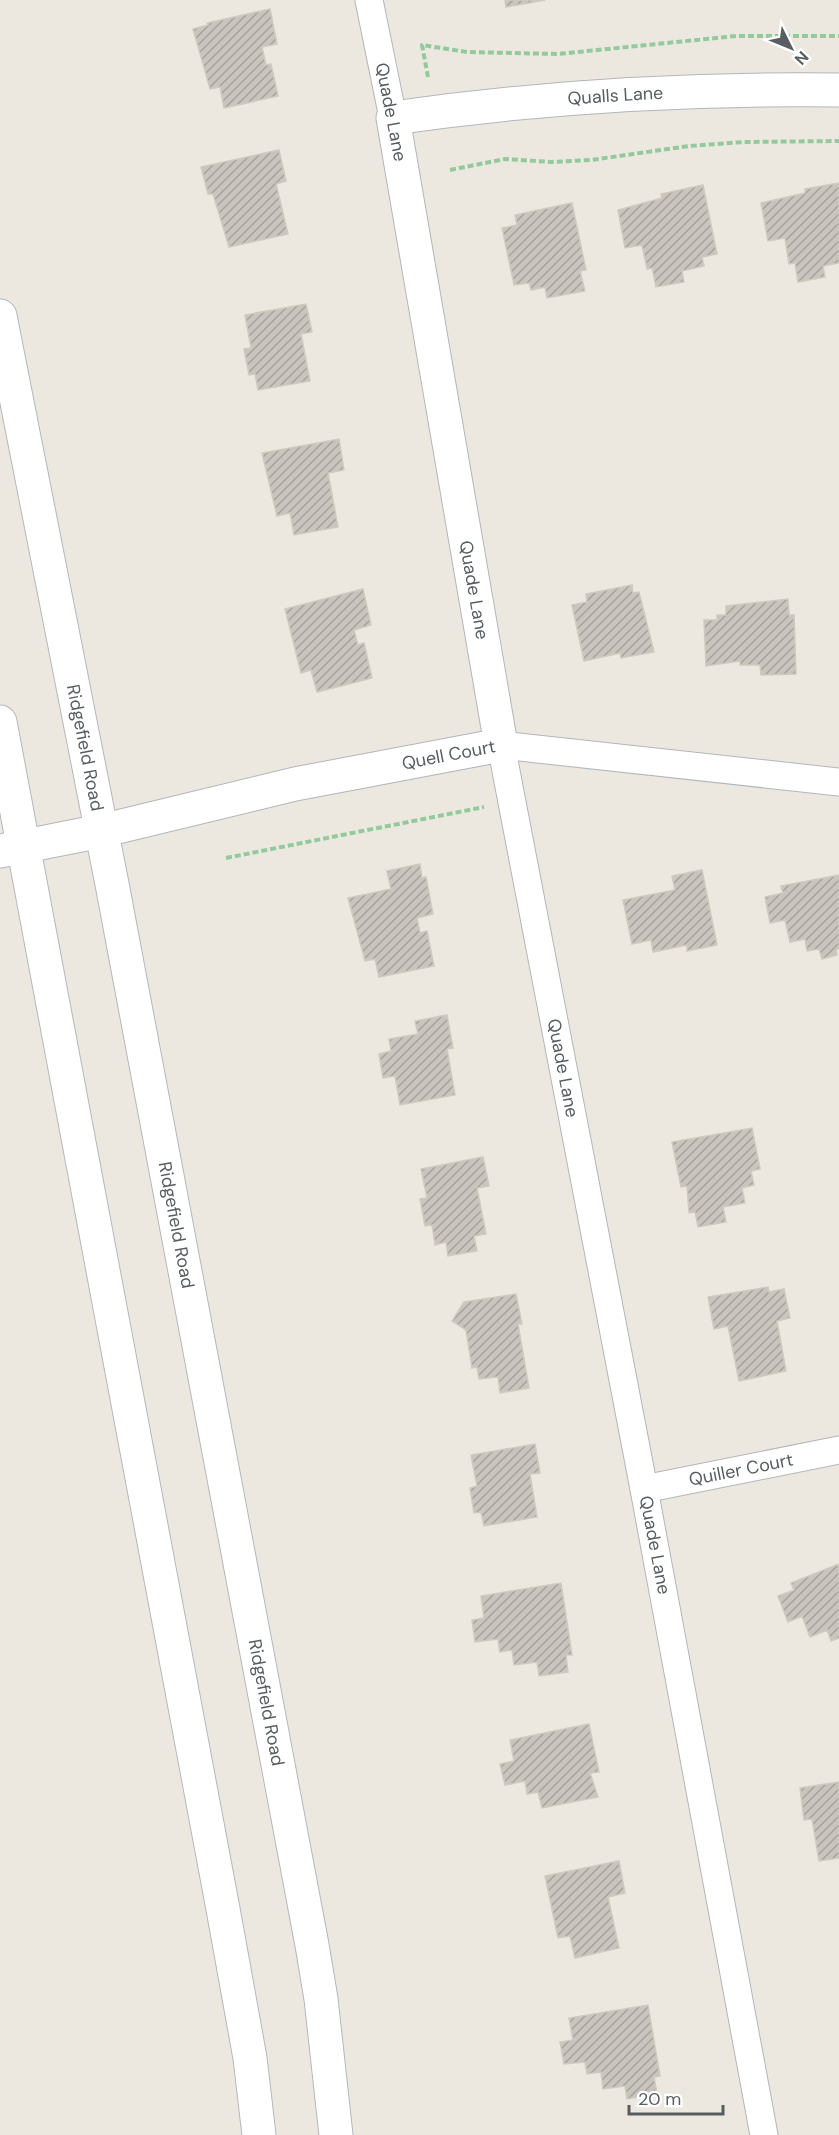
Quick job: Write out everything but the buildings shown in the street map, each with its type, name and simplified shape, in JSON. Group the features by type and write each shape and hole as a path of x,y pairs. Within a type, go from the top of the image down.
{"main road":[{"name":"Qualls Lane","path":"393,118 477,106 566,99 756,89 839,90"},
{"name":"Quade Lane","path":"393,118 501,745"},
{"name":"Ridgefield Road","path":"0,316 101,831 312,1945 336,2135"},
{"path":"0,722 12,848 229,1944 250,2058 259,2135"},
{"name":"Quell Court","path":"12,848 101,831 296,784 501,745"}],"street":[{"name":"Quade Lane","path":"369,0 393,118"},
{"name":"Quade Lane","path":"501,745 644,1489 764,2135"},
{"name":"Quell Court","path":"501,745 839,782"},
{"name":"Quiller Court","path":"644,1489 839,1450"}],"path":[{"path":"428,77 422,45 467,52 545,54 736,36 839,36"},
{"path":"450,170 505,159 551,162 591,160 711,145 839,141"},
{"path":"225,858 487,806"}]}
